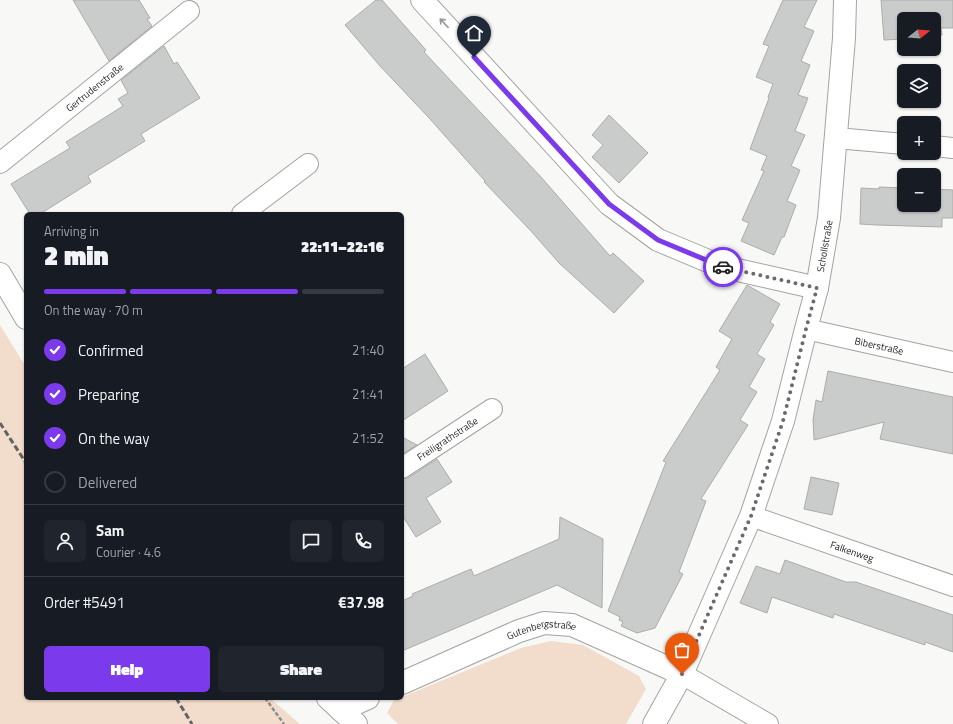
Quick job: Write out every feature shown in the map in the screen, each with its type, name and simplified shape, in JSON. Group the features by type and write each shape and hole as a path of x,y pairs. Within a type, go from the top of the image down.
{"street":[{"path":"422,0 609,204 658,240 720,266 817,288"},
{"name":"Schollstraße","path":"654,724 682,674 751,516 783,421 817,288 830,218 844,38 845,0"},
{"path":"0,274 24,315"},
{"name":"Gutenbergstraße","path":"404,682 519,631 544,623 572,625 682,674"},
{"path":"342,711 364,700"}],"lane":[{"name":"Gertrudenstraße","path":"0,163 189,11"},
{"path":"836,138 897,143"},
{"path":"941,147 953,148"},
{"path":"245,212 308,164"},
{"name":"Biberstraße","path":"806,329 953,362"},
{"name":"Freiligrathstraße","path":"404,467 492,409"},
{"name":"Falkenweg","path":"751,516 953,586"},
{"path":"682,674 768,724"}],"path":[{"path":"267,700 284,724"}],"shaded area":[{"path":"0,325 24,364 24,700 272,700 300,724 0,724"},
{"path":"551,641 583,645 639,676 646,689 626,724 398,724 387,713 394,700 404,700 404,696 521,648"}],"building":[{"path":"73,0 139,0 150,18 147,19 152,26 109,61"},
{"path":"376,0 382,0 426,50 424,52 541,177 610,256 613,253 644,281 614,313 559,263 484,182 485,181 380,66 345,25"},
{"path":"783,0 817,0 804,27 814,31 801,61 810,65 798,95 808,98 795,131 805,135 791,166 800,170 787,201 796,205 784,237 782,237 774,255 741,241 749,223 742,220 764,171 761,170 767,156 750,149 773,84 756,77 769,46 763,44"},
{"path":"881,0 953,0 953,28 941,28 941,12 897,12 897,39 884,40"},
{"path":"164,46 174,64 177,62 200,98 141,134 145,141 88,176 91,182 43,212 29,212 11,184 70,148 66,142 123,106 118,99 128,93 121,80"},
{"path":"609,115 648,153 619,183 592,157 603,145 592,135"},
{"path":"879,187 897,188 897,212 941,212 941,189 953,190 953,218 942,218 942,227 860,224 861,188 879,189"},
{"path":"747,285 780,304 770,322 774,325 757,354 765,359 749,387 757,392 740,420 748,425 701,499 706,501 679,572 683,574 655,628 637,633 621,626 623,622 619,620 620,617 608,611 666,462 663,461 720,370 716,367 732,339 719,331"},
{"path":"425,354 448,391 404,420 404,368"},
{"path":"828,371 953,397 953,454 880,439 884,422 814,440 813,420 816,400 822,402"},
{"path":"404,438 417,445 404,453"},
{"path":"437,459 452,482 426,498 441,522 416,537 404,518 404,479 408,478"},
{"path":"811,477 839,483 832,515 804,509"},
{"path":"560,517 603,539 602,608 557,585 404,650 404,600 413,596 412,594 471,569 474,576 559,539"},
{"path":"785,560 846,582 856,582 953,615 953,652 925,642 925,645 834,614 833,618 772,597 767,613 740,603 756,566 780,574"}],"railway":[{"path":"0,423 24,460"},
{"path":"177,700 192,724"}],"way so far":[{"path":"682,674 751,516 783,421 817,288 723,267"}],"route":[{"path":"474,57 609,204 658,240 723,267"}]}
